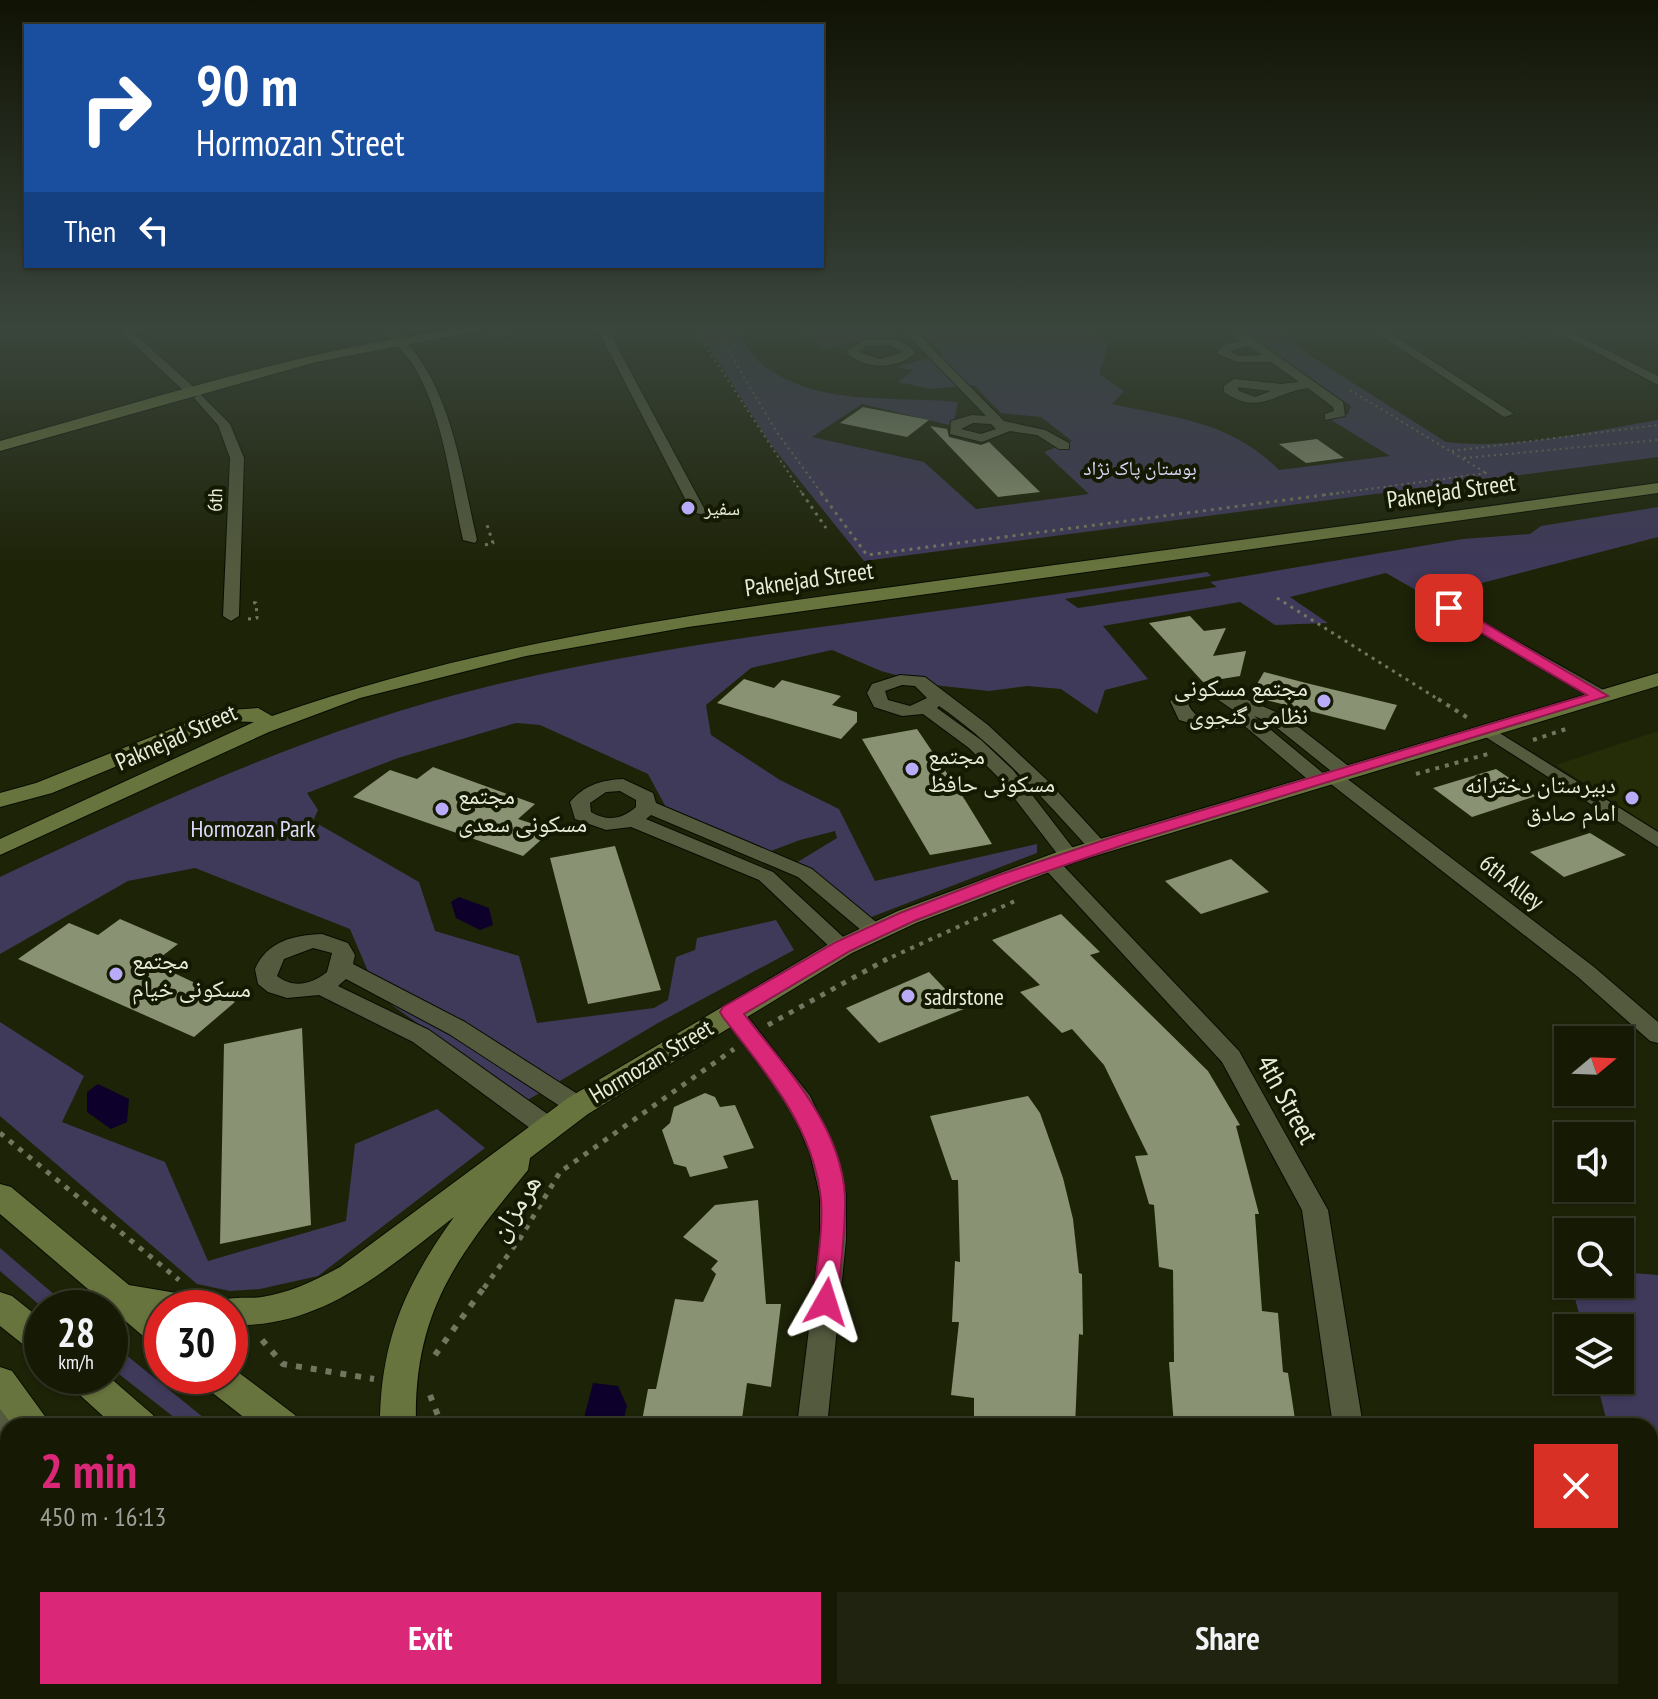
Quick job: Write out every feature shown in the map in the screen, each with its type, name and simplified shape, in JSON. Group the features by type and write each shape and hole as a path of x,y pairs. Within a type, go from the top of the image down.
{"main road":[{"path":"0,446 141,409"},
{"path":"0,453 148,409"},
{"name":"Paknejad Street","path":"0,848 261,727 369,690 475,662 594,636 1658,488"},
{"name":"Hormozan Street","path":"248,1312 283,1307 319,1295 352,1277 578,1106 731,1012 876,931 1098,847 1332,776 1493,742 1601,696 1658,679"},
{"path":"44,788 223,715 258,714 264,716 266,722 261,727"},
{"path":"0,800 89,779 105,784 111,796"},
{"name":"Hormozan Street","path":"398,1418 397,1374 404,1334 429,1281 487,1198 547,1127"},
{"path":"0,1196 110,1290"},
{"path":"128,1305 144,1318"},
{"path":"0,1306 24,1325"},
{"path":"0,1382 28,1418"},
{"path":"104,1394 131,1418"},
{"path":"240,1394 272,1418"}],"street":[{"name":"6th","path":"210,409 224,424 237,458 231,616"},
{"path":"437,409 470,540"},
{"path":"645,409 699,512"},
{"path":"986,409 1000,424 1047,431 1064,446"},
{"path":"1329,417 1341,409"},
{"path":"1501,409 1508,414"},
{"path":"1449,608 1601,696"},
{"name":"4th Street","path":"1025,766 973,720 931,702 1006,774 1060,860 1231,1057 1315,1210 1347,1418"},
{"path":"1238,708 1277,719 1332,776 1238,708"},
{"path":"1493,742 1658,841"},
{"path":"1006,774 1025,766 1098,847"},
{"name":"6th Alley","path":"1332,776 1586,972 1658,1035"},
{"path":"843,947 766,876 639,813 805,873 876,931"},
{"path":"766,876 784,863"},
{"path":"310,941 322,941 340,948 344,955 343,968 321,987 294,992 281,990 266,979 265,971 275,954 310,941"},
{"path":"343,968 483,1043 578,1106"},
{"path":"321,987 421,1036 547,1127"},
{"path":"731,1012 801,1102 823,1153 833,1195 833,1240 813,1418"},
{"path":"458,1061 483,1043"}],"lane":[{"path":"0,1395 3,1418"}],"path":[{"path":"744,409 826,528"},
{"path":"763,409 867,555 1487,473 1381,409"},
{"path":"1449,451 1658,425"},
{"path":"1461,458 1658,440"},
{"path":"1277,598 1493,742"},
{"path":"1411,776 1493,742"},
{"name":"هرمزان","path":"432,1359 521,1237 560,1172 784,1014 905,949 1020,899"},
{"path":"0,1133 182,1290"},
{"path":"262,1340 283,1364 376,1379"},
{"path":"427,1384 439,1418"}],"shaded area":[{"name":"دبیرستان دخترانه امام صادق","path":"1658,731 1658,831 1556,765"},
{"path":"459,897 489,908 493,925 480,930 456,918 451,902"},
{"path":"98,1084 129,1099 127,1122 111,1129 87,1112 87,1092"},
{"path":"593,1383 618,1386 627,1406 624,1418 584,1418"}],"green space":[{"name":"بوستان پاک نژاد","path":"748,409 854,409 812,437 924,462 976,509 1089,494 1044,452 1072,441 1041,417 1001,413 997,409 1138,409 1180,418 1222,431 1260,454 1279,470 1390,456 1331,420 1348,414 1350,409 1394,409 1446,442 1472,444 1526,441 1658,420 1658,457 864,561 771,445"},
{"name":"بوستان پاک نژاد","path":"884,409 956,409 953,426"},
{"name":"Hormozan Park","path":"1658,507 1658,537 1428,597 1386,573 1290,597 1328,623 1275,625 1240,602 1103,626 1148,679 1105,690 1097,714 1061,689 1027,686 989,691 933,685 881,671 832,650 751,668 706,705 711,735 780,780 839,809 875,881 1037,844 1037,853 856,923 791,866 837,838 835,831 763,854 669,813 648,774 540,725 516,723 398,758 307,793 318,810 313,821 419,882 435,931 519,956 537,1023 654,1008 668,1000 676,957 695,950 697,938 776,920 794,950 658,1023 526,1101 378,995 350,929 195,868 128,881 0,954 0,877 178,795 299,746 423,704 486,687 600,662 715,642 1207,572 1211,576 1065,599 1078,608 1217,587 1210,582 1463,539 1530,534 1541,526"},
{"path":"0,1022 84,1076 62,1122 165,1162 208,1261 346,1221 355,1144 437,1109 485,1148 318,1276 260,1289 225,1290 197,1284 0,1116"},
{"path":"0,1248 49,1290 24,1292 0,1271"},
{"path":"1634,1273 1658,1275 1658,1418 1606,1418 1600,1394 1634,1394 1634,1314 1579,1314 1575,1298 1634,1298"},
{"path":"128,1357 144,1369 144,1394 128,1381"},
{"path":"144,1394 174,1394 204,1418 175,1418"}],"building":[{"path":"860,409 929,420 907,437 840,423"},
{"path":"930,426 947,429 949,437 981,445 989,442 1040,492 998,497"},
{"path":"1317,439 1344,458 1306,463 1279,444"},
{"name":"مجتمع مسکونی نظامی گنجوی","path":"1190,616 1204,631 1226,628 1213,656 1246,651 1240,676 1203,682 1149,623"},
{"name":"مجتمع مسکونی نظامی گنجوی","path":"1264,672 1397,705 1385,730 1250,696"},
{"name":"مجتمع مسکونی حافظ","path":"744,679 774,688 782,680 841,696 832,705 857,712 857,722 841,739 717,703"},
{"path":"917,729 992,844 930,855 862,739"},
{"name":"مجتمع مسکونی سعدی","path":"433,767 535,804 518,819 552,830 523,856 353,797 390,770 417,779"},
{"path":"1496,769 1536,796 1472,817 1433,788"},
{"path":"1590,833 1626,855 1564,877 1530,852"},
{"path":"615,846 661,990 588,1004 550,858"},
{"path":"1231,859 1269,892 1201,914 1165,881"},
{"path":"1061,914 1100,952 1090,955 1208,1071 1240,1125 1236,1126 1259,1214 1255,1214 1262,1311 1278,1313 1283,1372 1288,1373 1295,1418 1173,1418 1169,1362 1174,1362 1173,1270 1159,1267 1154,1205 1149,1204 1135,1156 1148,1155 1104,1065 1072,1029 1062,1033 1020,992 1040,985 992,940"},
{"name":"مجتمع مسکونی خیام","path":"120,919 178,944 153,963 235,1002 194,1037 18,959 69,923 98,935"},
{"path":"929,972 964,1009 879,1043 846,1008"},
{"path":"302,1028 311,1225 220,1244 224,1044"},
{"path":"705,1093 715,1097 720,1107 735,1105 754,1148 723,1156 728,1168 690,1177 686,1167 674,1164 662,1130 670,1123 674,1107"},
{"path":"1028,1096 1040,1113 1063,1178 1073,1219 1079,1273 1082,1274 1083,1335 1079,1334 1075,1418 974,1418 974,1398 951,1395 959,1322 952,1322 955,1261 960,1262 958,1180 952,1180 930,1116"},
{"path":"758,1200 766,1304 781,1304 771,1387 747,1383 742,1418 643,1418 648,1389 656,1389 675,1299 703,1302 716,1274 711,1269 718,1261 683,1237 715,1205"}],"place":[{"name":"سفیر","path":"688,508"},
{"name":"مجتمع مسکونی نظامی گنجوی","path":"1324,701"},
{"name":"مجتمع مسکونی حافظ","path":"912,769"},
{"name":"دبیرستان دخترانه امام صادق","path":"1632,798"},
{"name":"مجتمع مسکونی سعدی","path":"442,809"},
{"name":"مجتمع مسکونی خیام","path":"116,974"},
{"name":"sadrstone","path":"908,996"}],"route":[{"path":"826,1302 833,1240 833,1195 823,1153 801,1102 782,1073 731,1012 843,947 907,917 1069,856 1344,772 1490,732 1601,696 1449,608"}]}
